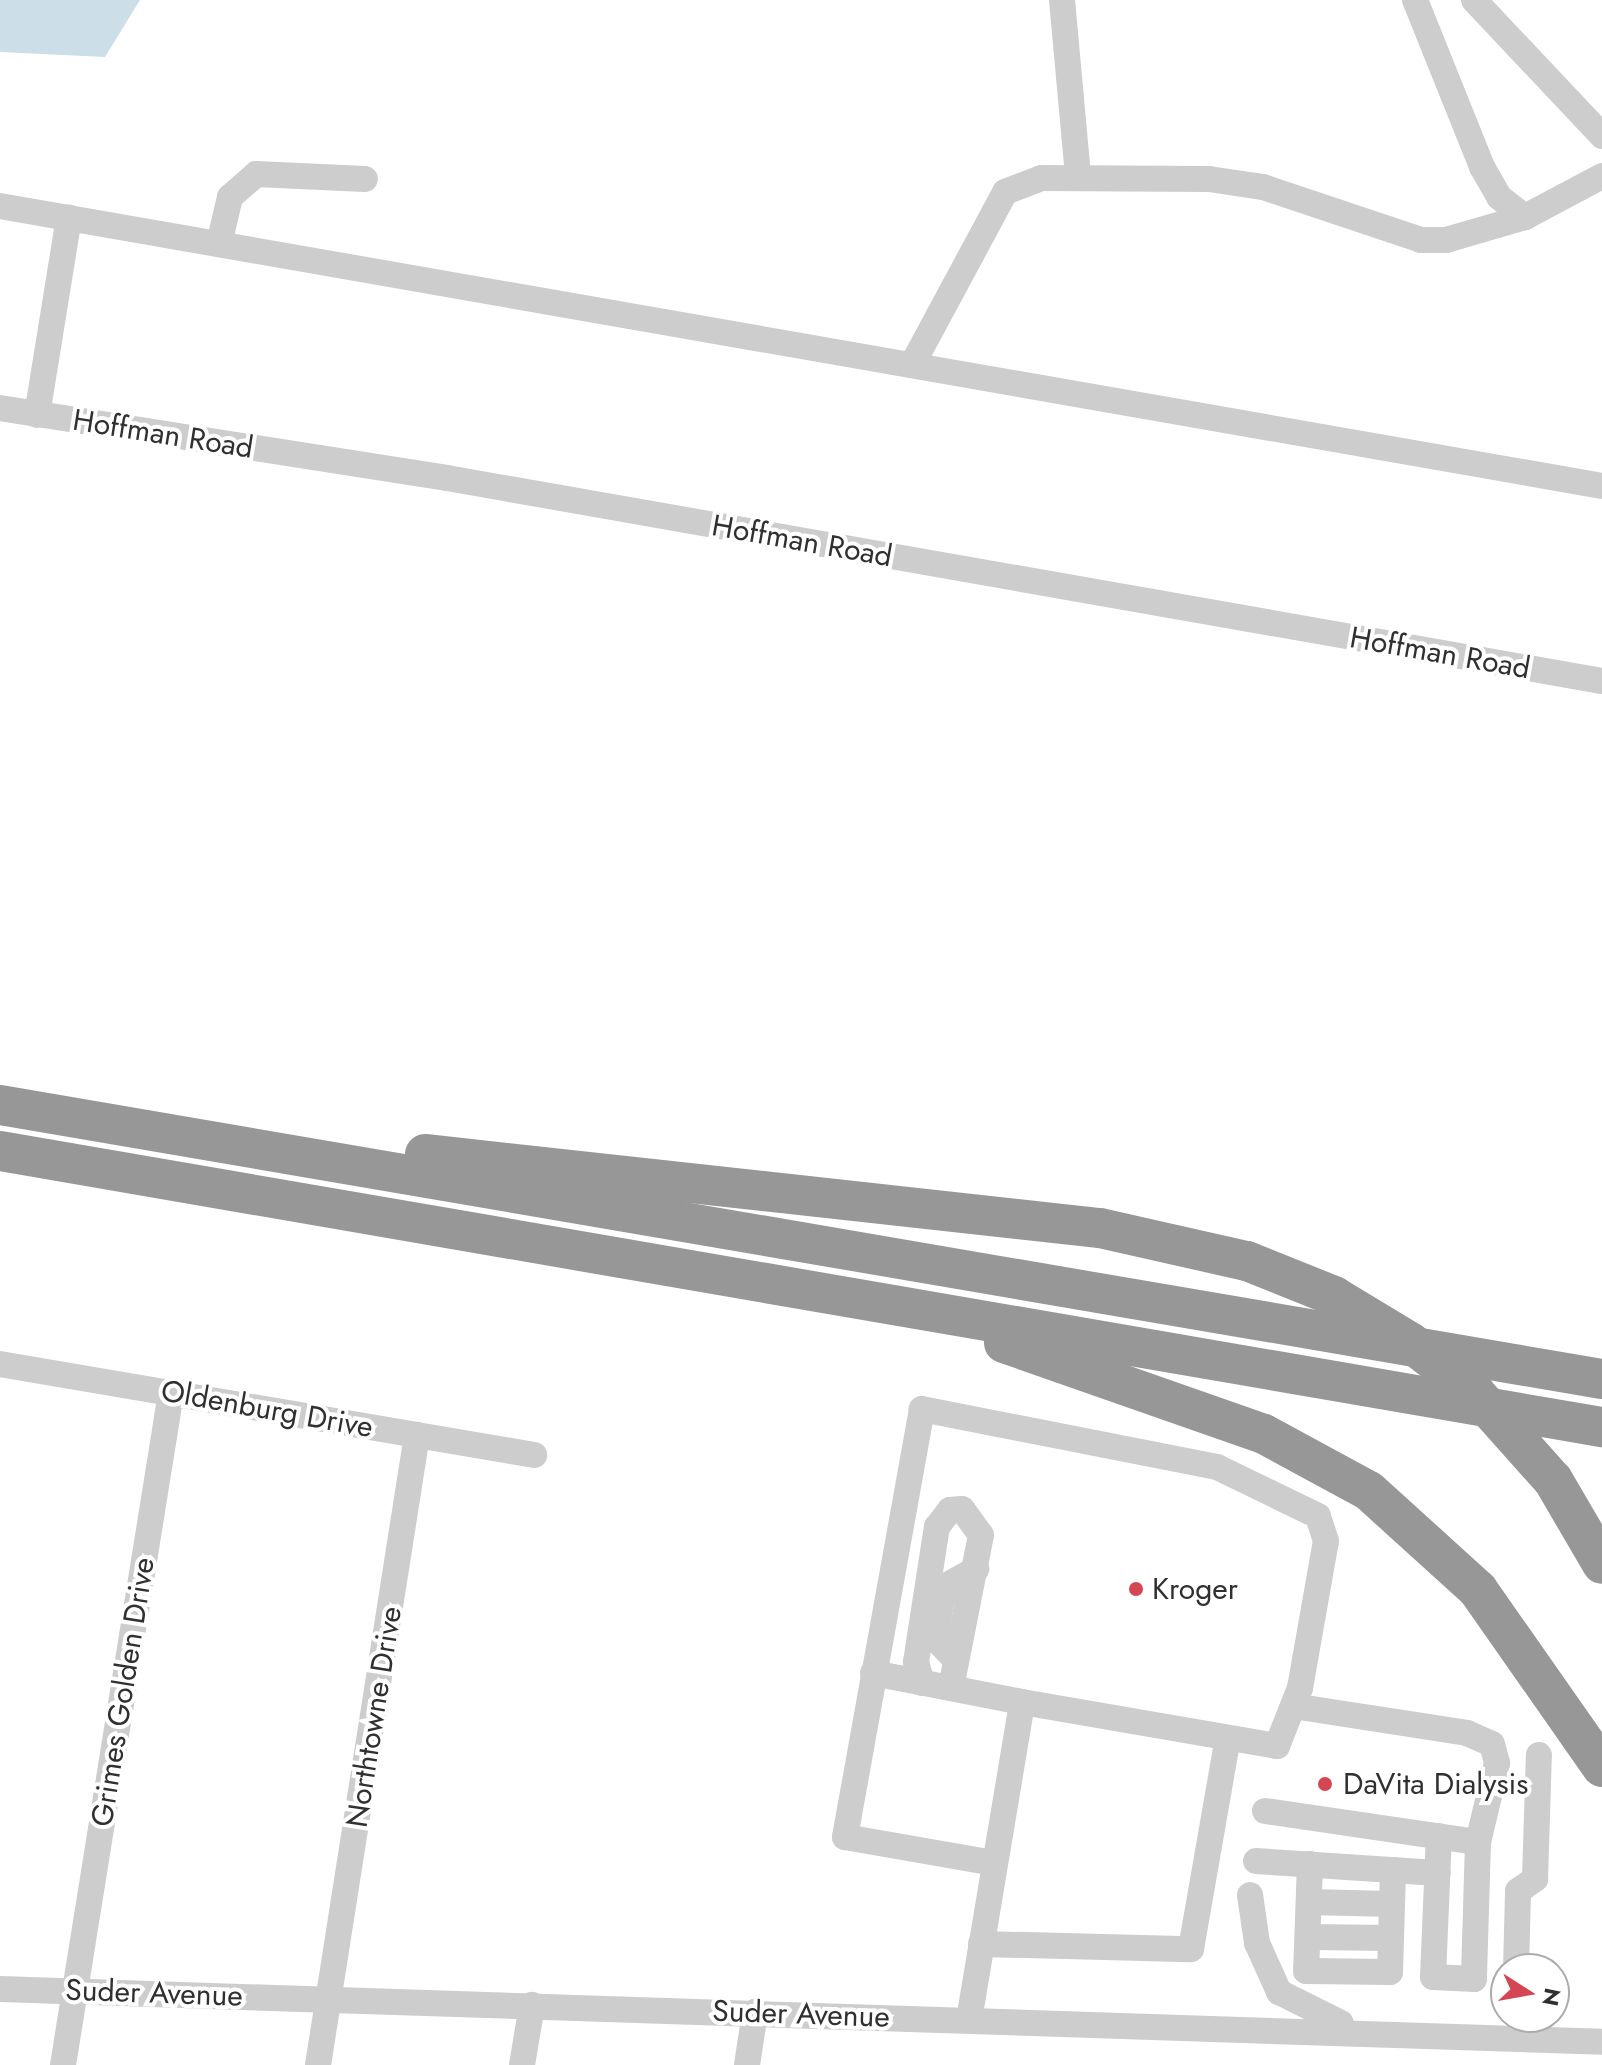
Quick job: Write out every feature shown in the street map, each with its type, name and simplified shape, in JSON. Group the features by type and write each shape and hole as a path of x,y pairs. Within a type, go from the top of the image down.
{"highway":[{"path":"0,1105 1602,1379"},
{"path":"160,1132 632,1172 1008,1214 1217,1252 1334,1296 1476,1394 1553,1480 1602,1564"},
{"path":"0,1151 1602,1427"},
{"path":"910,1308 1237,1423 1369,1491 1478,1590 1602,1767"}],"street":[{"path":"1062,0 1078,175"},
{"path":"1415,0 1482,167 1499,197 1525,217"},
{"path":"1474,0 1602,136"},
{"path":"219,244 230,197 256,174 365,179"},
{"path":"912,365 1005,192 1041,178 1078,175 1263,187 1421,240 1525,217 1602,176"},
{"path":"0,206 1602,486"},
{"path":"37,415 69,218"},
{"name":"Hoffman Road","path":"0,408 447,478 1602,681"},
{"name":"Oldenburg Drive","path":"0,1364 534,1455"},
{"name":"Grimes Golden Drive","path":"63,2065 171,1393"},
{"path":"873,1673 1277,1746 1293,1706 1326,1541 1318,1516 1217,1467 922,1409 873,1673 845,1837 994,1863"},
{"name":"Northtowne Drive","path":"318,2065 417,1435"},
{"path":"922,1683 916,1662 937,1527 950,1510 975,1519 981,1535 976,1569 951,1583 942,1599 935,1638 956,1660 951,1688"},
{"path":"969,2020 1022,1702"},
{"path":"1293,1706 1484,1738 1497,1763 1478,1842 1474,1979 1433,1977 1439,1836"},
{"path":"981,1944 1191,1949 1228,1738"},
{"path":"1516,1953 1518,1891 1535,1879 1539,1755"},
{"path":"1265,1811 1478,1842"},
{"path":"1256,1861 1438,1873"},
{"path":"1310,1864 1306,1971 1390,1972 1393,1870"},
{"path":"1250,1895 1257,1943 1279,1992 1310,2012 1368,2031"},
{"path":"1309,1902 1392,1904"},
{"name":"Suder Avenue","path":"0,1989 1368,2031 1490,2028"},
{"path":"522,2065 532,2005"},
{"path":"747,2065 755,2012"},
{"name":"Suder Avenue","path":"1549,2033 1602,2042"}],"shaded area":[{"path":"0,0 140,0 105,57 0,52"}],"place":[{"name":"Kroger","path":"1136,1589"},
{"name":"DaVita Dialysis","path":"1325,1784"}]}
